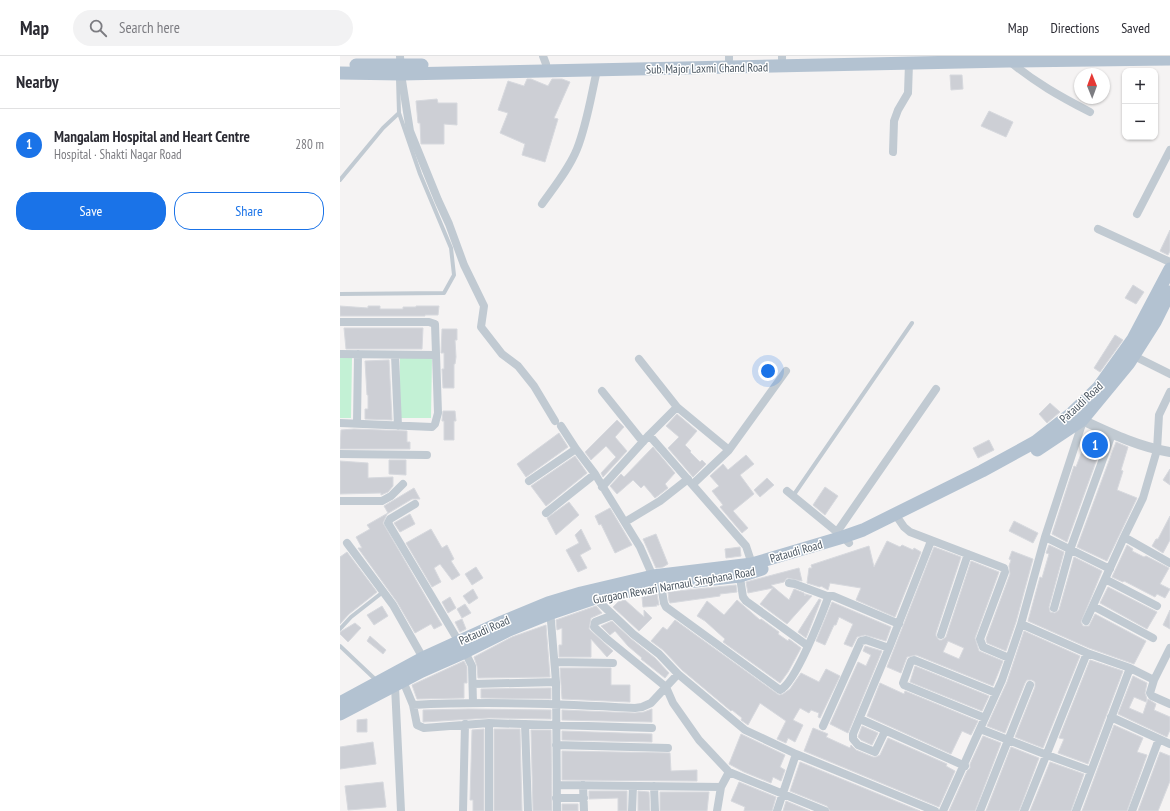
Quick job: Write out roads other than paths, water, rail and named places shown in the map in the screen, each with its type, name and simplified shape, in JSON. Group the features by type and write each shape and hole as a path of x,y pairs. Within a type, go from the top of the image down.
{"main road":[{"name":"Sub. Major Laxmi Chand Road","path":"400,67 597,70 926,56"},
{"name":"Sub. Major Laxmi Chand Road","path":"342,72 400,67 544,60 782,57 825,61 909,63 1170,59"},
{"name":"Pataudi Road","path":"897,517 1034,442 1072,413 1098,388 1133,339 1170,269"},
{"name":"Gurgaon Rewari Narnaul Singhana Road","path":"341,708 422,671 462,647 509,630 550,608 656,583 753,568 897,517 1028,456 1083,420 1134,356 1155,322 1170,292"},
{"path":"550,608 581,593 656,583"},
{"name":"Pataudi Road","path":"391,685 423,658 462,647"}],"street":[{"path":"1008,61 1040,85 1090,112"},
{"path":"893,152 894,121 898,110 908,93 909,63"},
{"path":"400,67 410,131 449,224 464,265 484,306 481,328 502,354 518,366 534,386 576,449 595,474 640,548 666,607 742,661 778,689 783,689 788,683 808,646 828,596"},
{"path":"542,204 565,171 577,150 583,132 597,70"},
{"path":"1137,214 1170,150"},
{"path":"1098,229 1170,262"},
{"path":"340,322 435,324 438,413 435,424 432,426 340,423"},
{"path":"340,354 435,355"},
{"path":"357,423 358,354"},
{"path":"395,355 398,426"},
{"path":"1134,356 1170,374"},
{"path":"639,359 677,407 729,450"},
{"path":"625,522 690,482 729,450 786,371"},
{"path":"790,494 843,537 936,389"},
{"path":"602,391 643,442"},
{"path":"1086,621 1143,498 1157,450 1159,415 1170,392"},
{"path":"602,487 649,435 677,407"},
{"path":"943,811 996,693 1009,658 1021,624 1045,537 1083,420 1112,434 1157,450 1170,452"},
{"path":"1054,608 1070,550 1112,434"},
{"path":"649,435 746,546 753,568"},
{"path":"529,481 576,449"},
{"path":"340,454 427,455"},
{"path":"546,513 595,474"},
{"path":"340,501 382,500 391,496 403,484"},
{"path":"415,504 390,518 388,523 472,666 473,703"},
{"path":"897,517 910,532 1004,568 1005,570 980,639 983,647 1009,658"},
{"path":"1045,537 1110,569"},
{"path":"1124,537 1170,563"},
{"path":"885,731 875,752 858,745 853,739 853,734 899,624 931,541"},
{"path":"347,543 383,592 423,658"},
{"path":"941,635 968,554"},
{"path":"739,571 746,601 808,646"},
{"path":"1105,579 1157,606"},
{"path":"789,583 828,596 833,596 899,624"},
{"path":"595,598 633,634 659,654 678,674 745,730 796,754 934,811"},
{"path":"1093,606 1153,638"},
{"path":"550,608 556,682 556,811"},
{"path":"612,614 595,622 594,626 607,639 666,687 673,703 699,740 729,772 825,811"},
{"path":"1021,624 1087,653 1130,668 1154,680"},
{"path":"823,726 861,641 866,640 889,648"},
{"path":"1169,652 1154,680 1150,693 1152,696 1170,704"},
{"path":"1024,811 1087,653"},
{"path":"985,718 904,685 903,683 911,660 913,659 996,693"},
{"path":"555,662 613,663"},
{"path":"1076,811 1130,668"},
{"path":"413,704 555,704 642,707 651,703 678,674"},
{"path":"473,684 556,682"},
{"path":"391,685 413,704 417,722 420,727 429,728 489,723 652,728"},
{"path":"391,685 401,811"},
{"path":"980,811 1030,685"},
{"path":"1111,717 1170,744"},
{"path":"860,719 964,766"},
{"path":"489,723 489,811"},
{"path":"463,811 465,724"},
{"path":"525,724 528,811"},
{"path":"980,729 1091,770"},
{"path":"1132,811 1158,739"},
{"path":"556,745 668,748"},
{"path":"777,811 796,754"},
{"path":"717,811 721,787 729,772"},
{"path":"557,785 721,787"},
{"path":"583,785 584,811"},
{"path":"632,811 633,786"},
{"path":"654,786 655,811"},
{"path":"556,798 584,798"}],"lane":[{"path":"340,294 444,293 454,275 451,248 420,174 399,113 400,67"},
{"path":"340,180 383,128 399,113"},
{"path":"790,494 912,323"},
{"path":"340,628 351,617 383,592"},
{"path":"340,646 391,685"}],"place":[{"name":"Mangalam Hospital and Heart Centre","path":"1095,445"}]}
